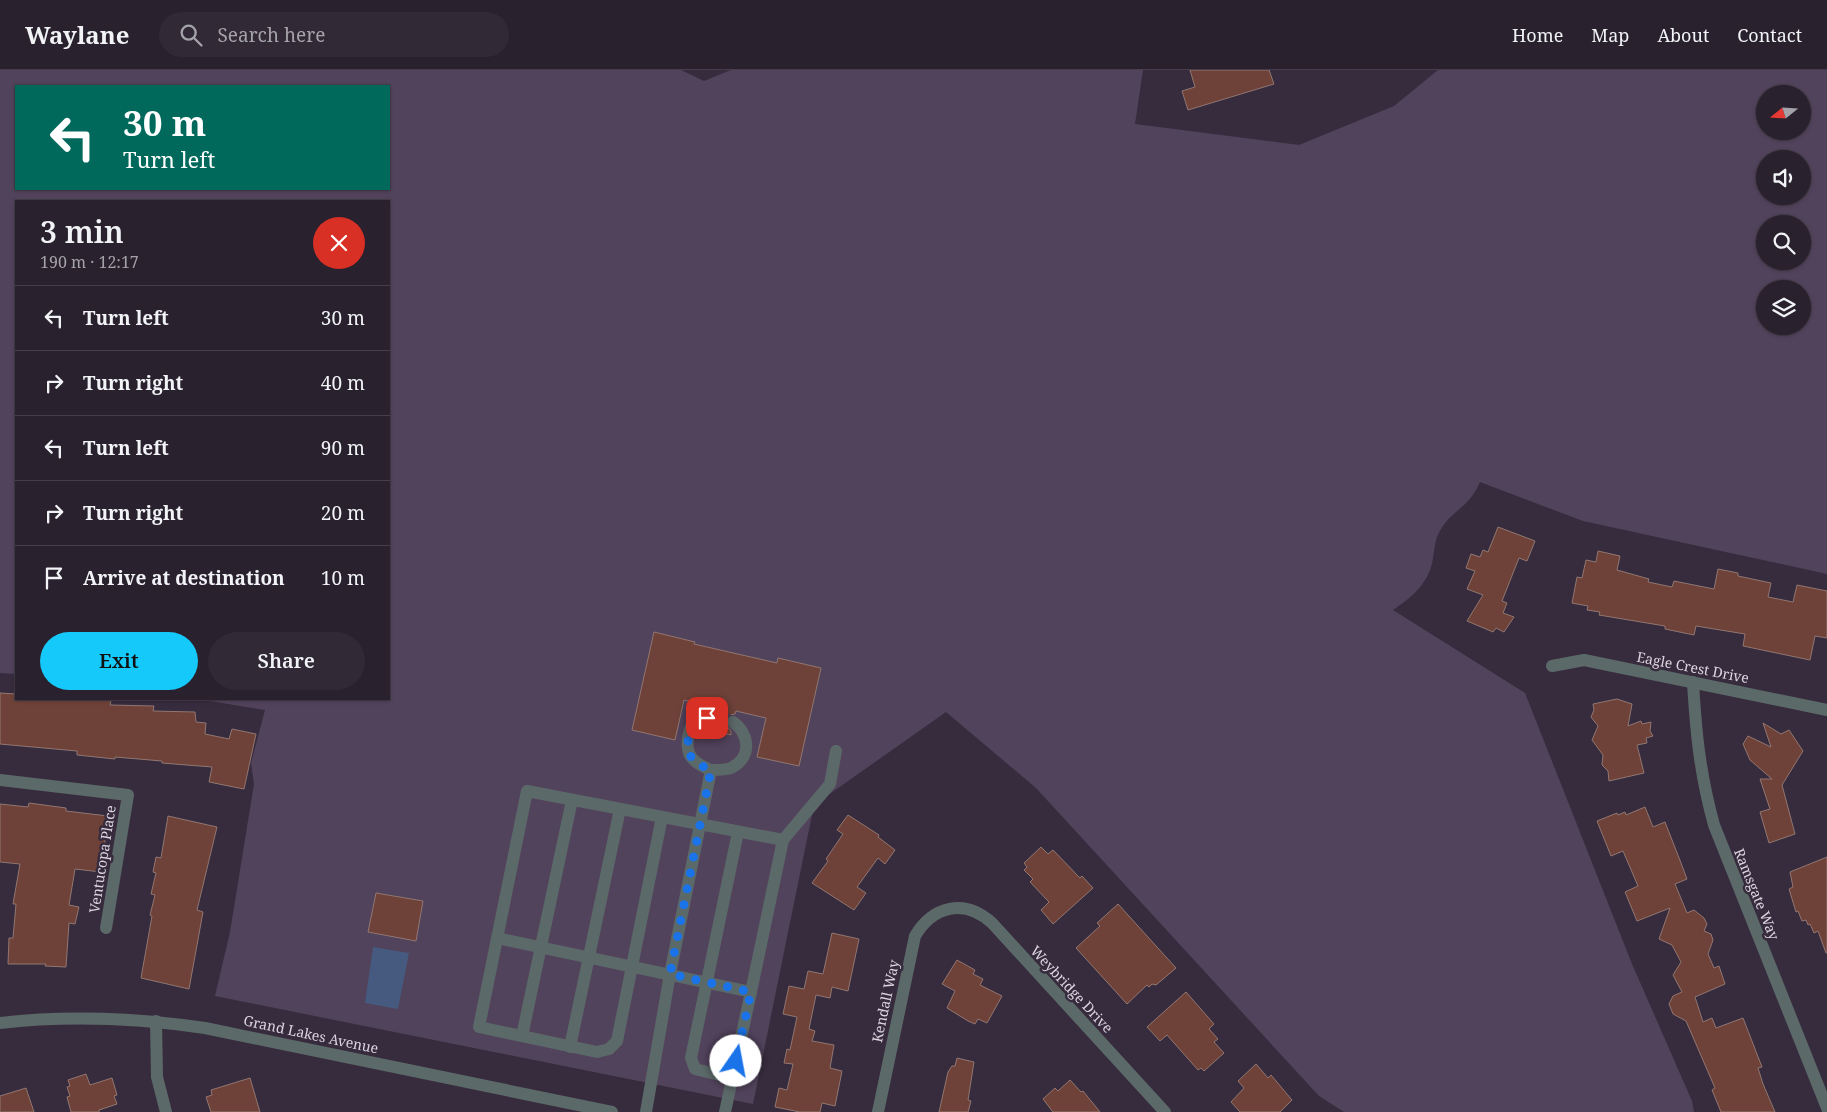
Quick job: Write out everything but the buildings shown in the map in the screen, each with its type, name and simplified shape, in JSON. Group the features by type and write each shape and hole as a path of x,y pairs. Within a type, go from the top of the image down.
{"street":[{"name":"Eagle Crest Drive","path":"1552,666 1584,660 1827,710"},
{"name":"Ramsgate Way","path":"1693,682 1697,752 1704,789 1714,825 1827,1108"},
{"path":"707,718 692,726 687,739 689,753 695,764 711,770 730,769 742,761 747,750 746,735 742,728 733,722"},
{"path":"726,1112 783,840 830,784 836,751"},
{"path":"646,1112 670,974 711,770"},
{"name":"Ventucopa Place","path":"0,780 128,795 106,928"},
{"path":"662,817 617,1041 608,1049 597,1052 479,1027 528,791 783,840"},
{"path":"522,1036 572,800"},
{"path":"570,1047 620,809"},
{"path":"732,1078 695,1069 691,1058 738,832"},
{"name":"Weybridge Drive","path":"945,910 959,908 973,910 992,923 1165,1112"},
{"name":"Kendall Way","path":"878,1112 915,936 922,924 933,915 945,910"},
{"path":"497,938 751,992"},
{"name":"Grand Lakes Avenue","path":"0,1023 94,1018 156,1021 205,1028 612,1112"},
{"path":"156,1021 157,1077 166,1112"}],"shaded area":[{"path":"0,70 681,70 704,81 731,70 1143,70 1135,124 1299,145 1394,106 1438,70 1827,70 1827,574 1583,521 1480,482 1471,498 1446,522 1438,534 1431,567 1425,581 1410,597 1393,610 1525,693 1632,964 1692,1101 1694,1112 1344,1112 1319,1096 1036,788 946,712 814,805 753,1104 215,996 230,932 254,784 251,763 265,710 203,700 390,700 390,200 15,200 15,674 0,673"}],"water":[{"path":"373,947 409,953 398,1009 365,1003"}],"tunnel":[{"path":"707,718 721,717 733,722"}],"route":[{"path":"707,718 692,726 687,739 689,753 695,764 711,770 670,974 751,992 736,1061"}]}
